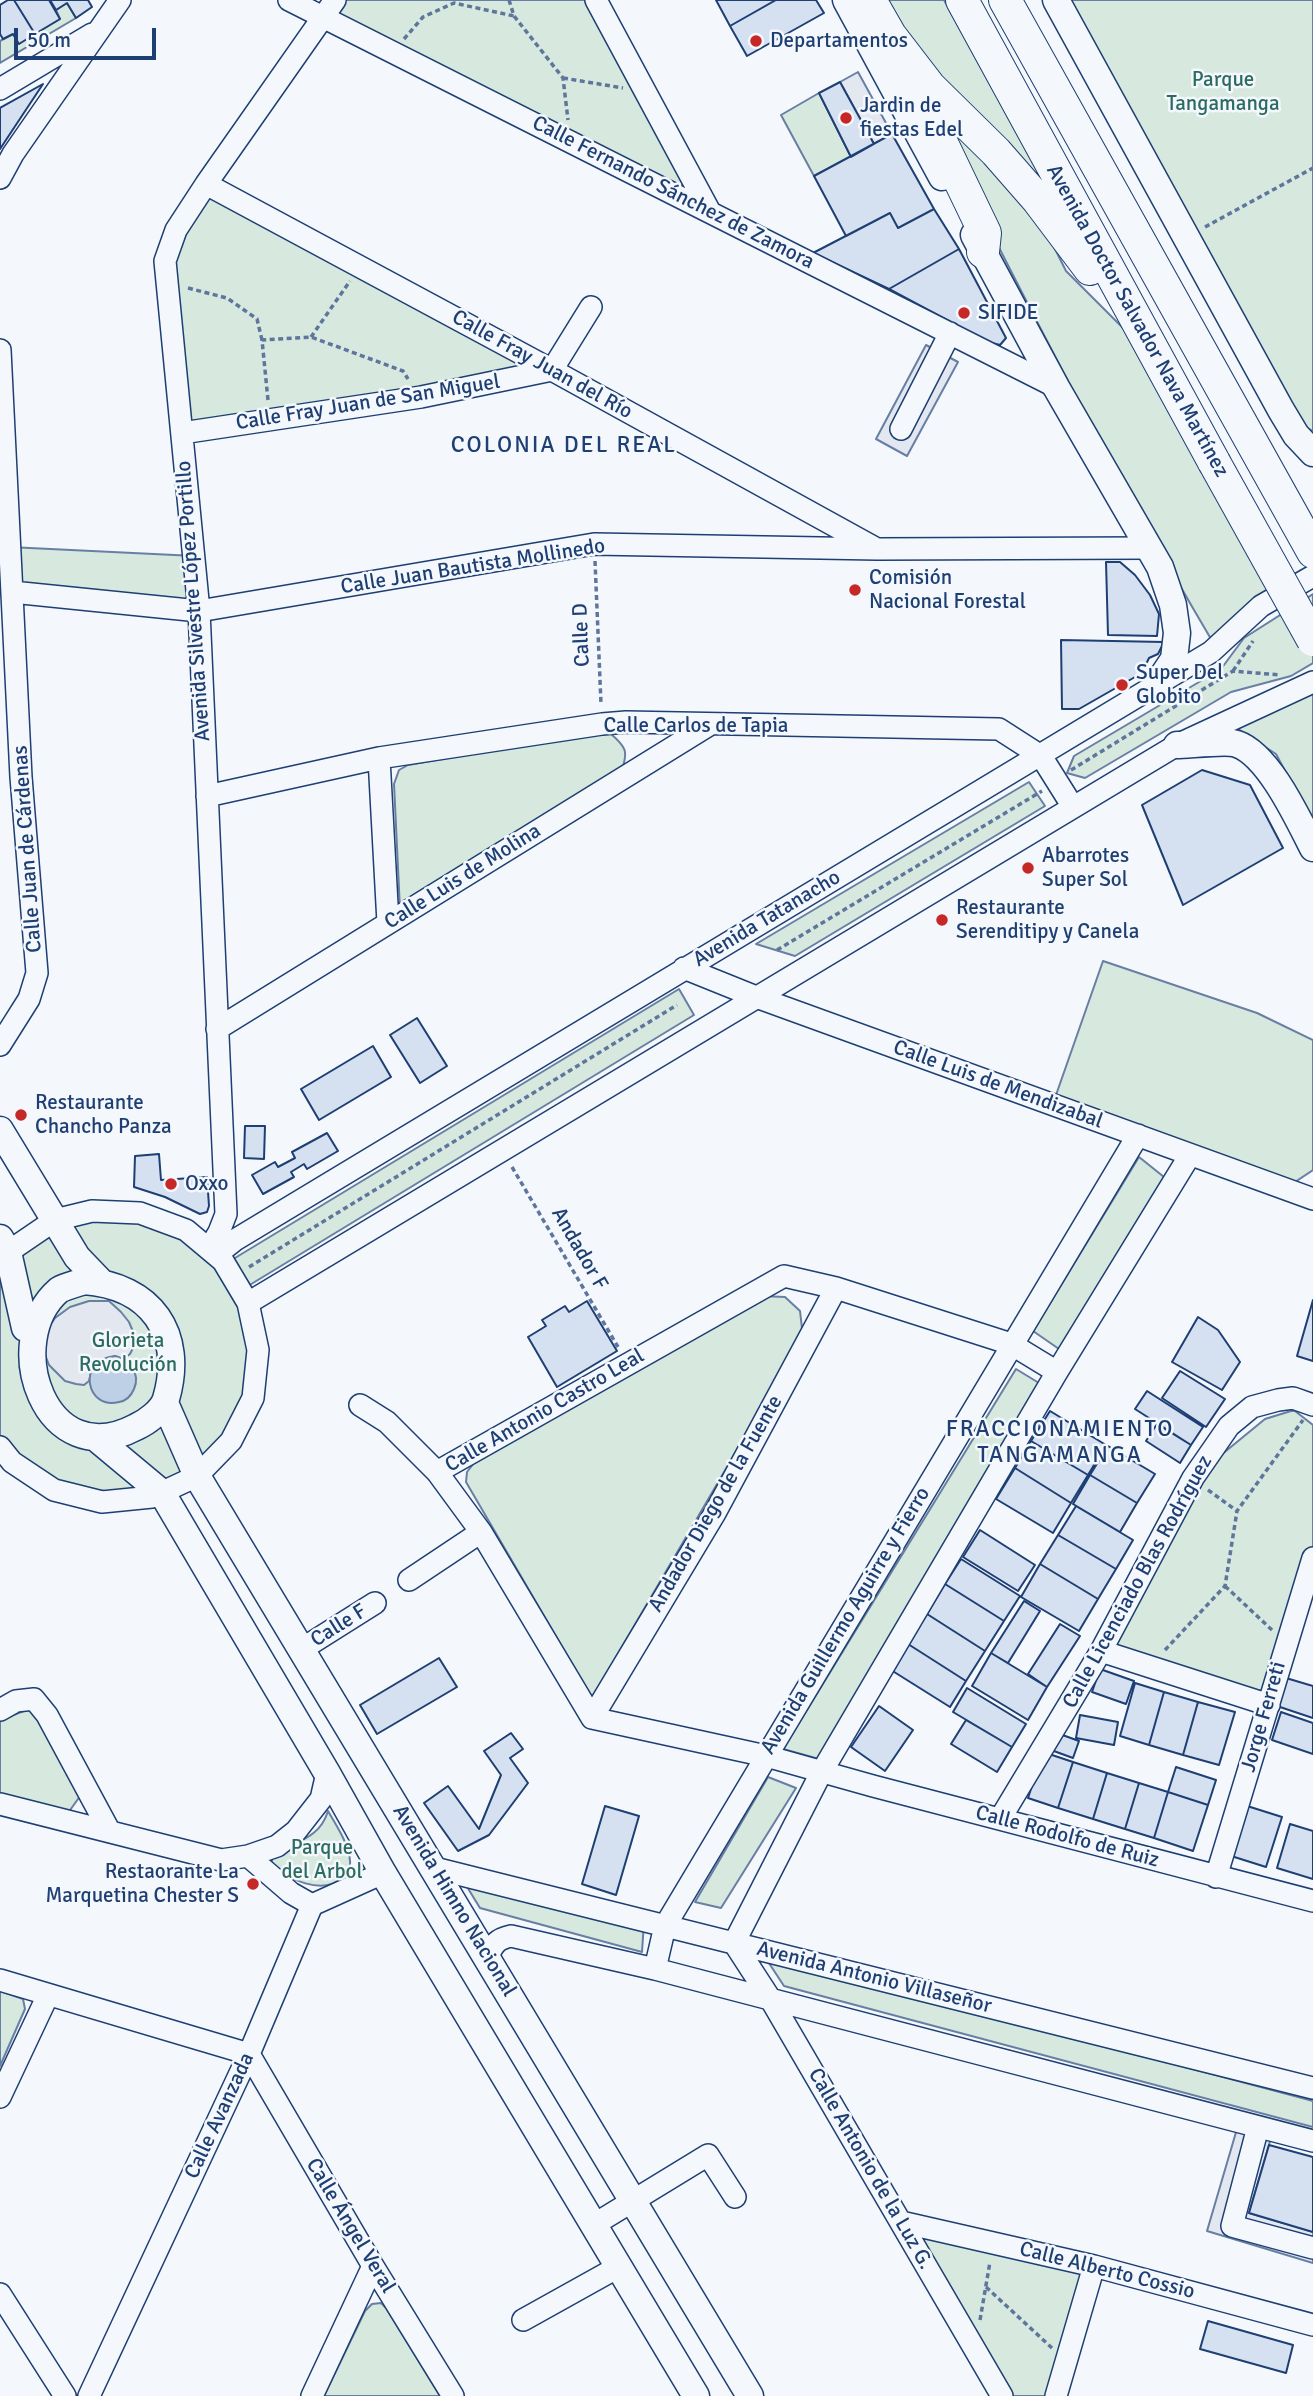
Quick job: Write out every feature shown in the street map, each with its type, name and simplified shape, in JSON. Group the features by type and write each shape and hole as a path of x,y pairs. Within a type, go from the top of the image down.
{"highway":[{"path":"870,0 890,35 930,87 996,152 1038,200 1141,331"},
{"path":"876,0 890,35 985,233 983,252"},
{"name":"Avenida Doctor Salvador Nava Martínez","path":"962,0 1141,331 1313,640"},
{"name":"Avenida Doctor Salvador Nava Martínez","path":"1005,0 1313,552"},
{"path":"1016,0 1047,76"}],"main road":[{"path":"846,0 1056,387 1160,567 1172,604 1177,633 1174,659 1156,686"},
{"path":"1056,0 1281,410 1296,435 1313,453"},
{"path":"1177,745 1236,743 1260,760 1281,788 1313,848"},
{"path":"0,1130 77,1257 101,1282"},
{"path":"3,1251 25,1328"},
{"path":"84,1281 101,1282 122,1288 146,1305 163,1322 173,1362 165,1403 146,1422 122,1434 96,1438 71,1433 49,1420 32,1401 21,1378 19,1353 25,1328 39,1306 59,1290 84,1281"},
{"name":"Avenida Himno Nacional","path":"165,1403 197,1476 750,2396"},
{"path":"96,1438 162,1493 383,1873 696,2396"}],"street":[{"path":"0,178 13,154 120,0"},
{"name":"Calle Fernando Sánchez de Zamora","path":"289,0 329,9 392,52 1056,387"},
{"path":"596,0 710,212"},
{"name":"Avenida Silvestre López Portillo","path":"212,1252 226,1214 200,611 165,261 176,230 329,9"},
{"path":"0,89 99,30"},
{"name":"Calle Fray Juan del Río","path":"206,184 877,549"},
{"path":"552,370 591,307"},
{"path":"901,429 950,333"},
{"name":"Calle Juan de Cárdenas","path":"0,350 4,480 21,778 37,973 29,999 0,1045"},
{"name":"Calle Fray Juan de San Miguel","path":"182,433 421,397 552,370"},
{"name":"Calle Juan Bautista Mollinedo","path":"12,592 200,611 594,544 877,549 1148,548"},
{"name":"Avenida Tatanacho","path":"212,1252 1156,686 1211,652 1261,606 1313,576"},
{"path":"248,1303 1177,745 1313,682"},
{"name":"Calle Carlos de Tapia","path":"206,796 379,758 602,724 709,725 999,729 1041,756 1073,807"},
{"name":"Calle Luis de Molina","path":"217,1030 709,725"},
{"path":"379,758 388,923"},
{"name":"Calle Luis de Mendizabal","path":"684,968 756,997 1313,1199"},
{"name":"Avenida Guillermo Aguirre y Fierro","path":"654,1969 665,1926 1138,1135"},
{"path":"734,1943 821,1773 1057,1372 1190,1155"},
{"path":"3,1251 54,1220 92,1211 140,1213 186,1230 223,1261 233,1277 248,1303 258,1350 253,1398 232,1441 197,1476 162,1493 152,1497 102,1502 54,1490 4,1459"},
{"name":"Calle Antonio Castro Leal","path":"592,1718 481,1532 437,1472 784,1276 836,1287 1011,1344 1057,1372"},
{"name":"Andador Diego de la Fuente","path":"592,1718 715,1513 836,1287"},
{"name":"Calle Licenciado Blas Rodríguez","path":"1000,1819 1101,1651 1193,1478 1229,1426 1252,1407 1293,1398 1309,1411"},
{"path":"360,1405 387,1422 437,1472"},
{"path":"409,1580 481,1532"},
{"name":"Jorge Ferreti","path":"1216,1877 1313,1558"},
{"name":"Calle F","path":"302,1649 375,1603"},
{"path":"1101,1651 1269,1705"},
{"path":"0,1710 16,1701 34,1699 47,1715 110,1832"},
{"path":"592,1718 766,1756 821,1773"},
{"path":"0,1804 221,1860 247,1856 277,1846 296,1831 321,1800 327,1773"},
{"name":"Calle Rodolfo de Ruiz","path":"821,1773 1313,1901"},
{"path":"247,1856 291,1894 312,1905 383,1873"},
{"name":"Avenida Antonio Villaseñor","path":"434,1868 1313,2088"},
{"name":"Calle Avanzada","path":"89,2396 249,2054 312,1905"},
{"path":"488,1957 492,1945 511,1936 654,1969 1313,2141"},
{"name":"Calle Antonio de la Luz G.","path":"734,1943 771,2000 1002,2396"},
{"path":"0,1980 249,2054"},
{"path":"0,2097 48,1995"},
{"name":"Calle Ángel Veral","path":"249,2054 373,2266 453,2396"},
{"path":"1258,2127 1232,2226 1313,2248"},
{"path":"595,2224 708,2155 735,2197"},
{"path":"1236,2211 1313,2236"},
{"name":"Calle Alberto Cossio","path":"901,2222 1094,2266 1313,2325"},
{"path":"312,2396 373,2266"},
{"path":"523,2320 620,2266"},
{"path":"1056,2396 1094,2266"},
{"path":"0,2294 65,2396"}],"path":[{"path":"509,0 514,16 562,78 571,142"},
{"path":"392,52 423,18 454,3 514,16"},
{"path":"562,78 645,91"},
{"path":"1194,233 1313,168"},
{"path":"312,337 360,266"},
{"path":"167,282 227,298 257,319 262,340 269,420"},
{"path":"262,340 312,337 403,371 421,397"},
{"name":"Calle D","path":"594,544 602,724"},
{"path":"777,950 1026,802 1056,780 1233,671 1291,676 1294,692"},
{"path":"233,1277 677,1005"},
{"name":"Andador F","path":"502,1150 628,1364"},
{"path":"1149,1667 1224,1586 1237,1511 1309,1411"},
{"path":"1193,1478 1237,1511"},
{"path":"1224,1586 1286,1644"},
{"path":"975,2350 993,2243"},
{"path":"986,2287 1066,2361"}],"green space":[{"path":"335,0 596,0 710,212 323,17"},
{"path":"877,0 944,0 1049,191 1038,200"},
{"name":"Parque Tangamanga","path":"1070,0 1313,0 1313,431 1301,425"},
{"path":"67,3 76,18 0,63 0,41 13,34 19,43 60,19 56,10"},
{"path":"819,93 851,157 814,176 781,115"},
{"path":"921,94 1030,199 1066,271 1125,330 1273,599 1211,639 1098,437"},
{"path":"206,184 552,370 182,433 167,282"},
{"path":"9,547 195,556 199,611 12,592"},
{"path":"1313,594 1313,663 1291,676 1231,692 1085,778 1067,773 1074,756 1221,669 1244,638"},
{"path":"1313,689 1313,823 1276,754 1235,727"},
{"path":"592,733 610,733 623,746 625,759 621,772 400,910 394,784 399,770 408,765"},
{"path":"1029,782 1045,806 795,956 756,944"},
{"path":"1103,961 1257,1013 1313,1040 1313,1170 1295,1182 1056,1095"},
{"path":"679,989 694,1015 248,1286 230,1261"},
{"path":"1139,1157 1164,1177 1059,1349 1033,1331"},
{"name":"Glorieta Revolución","path":"140,1213 216,1255 258,1350 231,1441 152,1497 54,1490 0,1447 0,1265 54,1221"},
{"path":"762,1296 785,1297 800,1311 803,1337 592,1698 466,1482 467,1472 474,1463"},
{"path":"1016,1369 1039,1383 819,1759 783,1749"},
{"path":"1295,1411 1313,1425 1313,1558 1269,1705 1104,1650 1193,1478 1265,1419"},
{"path":"32,1708 83,1792 68,1813 0,1796 0,1720"},
{"path":"768,1777 796,1788 721,1908 695,1902"},
{"name":"Parque del Arbol","path":"328,1811 342,1835 349,1855 350,1866 343,1877 333,1884 315,1885 296,1880 272,1866 272,1859 276,1854 314,1833"},
{"path":"461,1877 644,1922 642,1952 480,1908"},
{"path":"763,1954 1313,2101 1313,2127 784,1986"},
{"path":"0,1991 23,1999 25,2009 0,2066"},
{"path":"901,2222 1094,2266 1056,2396 1002,2396"},
{"path":"381,2303 440,2396 324,2396 365,2311 372,2304"}],"shaded area":[{"path":"858,72 892,134 874,144 840,82"},
{"path":"926,345 958,362 907,456 876,439"},
{"path":"89,1301 109,1301 121,1312 134,1334 134,1346 130,1354 123,1359 115,1356 93,1366 89,1381 84,1385 65,1381 49,1365 44,1352 44,1334 55,1318 70,1307"},
{"path":"1239,2122 1273,2131 1249,2213 1313,2232 1313,2263 1207,2231"}],"water":[{"path":"115,1356 132,1368 136,1383 133,1392 126,1399 108,1403 93,1392 90,1375 94,1366 102,1359"}],"building":[{"path":"14,0 35,34 19,44 13,34 3,39 0,34 0,5"},
{"path":"14,0 49,0 60,19 35,34"},
{"path":"50,0 88,0 92,7 76,18 67,3 56,10"},
{"path":"716,0 776,0 730,26"},
{"name":"Departamentos","path":"776,0 816,0 824,13 747,56 730,26"},
{"name":"Jardin de fiestas Edel","path":"840,82 874,144 851,157 819,93"},
{"path":"43,84 0,149 0,108"},
{"path":"892,134 934,209 898,228 890,213 846,236 814,176"},
{"path":"934,209 959,249 889,289 813,253 890,213 898,228"},
{"name":"SIFIDE","path":"959,249 1006,338 1000,345 988,342 889,289"},
{"path":"1106,562 1120,562 1135,575 1150,595 1159,614 1157,636 1108,635"},
{"path":"1061,640 1164,642 1158,654 1149,658 1142,673 1079,709 1062,709"},
{"path":"1202,770 1250,785 1283,848 1183,905 1142,805"},
{"path":"417,1018 447,1066 420,1083 390,1035"},
{"path":"373,1046 391,1077 319,1120 301,1089"},
{"path":"245,1126 265,1126 264,1159 244,1158"},
{"path":"327,1133 338,1151 307,1169 304,1164 291,1172 294,1177 263,1194 252,1175 275,1162 278,1167 295,1158 292,1152"},
{"name":"Oxxo","path":"159,1154 161,1180 207,1177 207,1212 200,1214 165,1197 134,1187 135,1156"},
{"path":"1313,1300 1313,1361 1297,1356"},
{"path":"587,1301 617,1351 557,1387 528,1337 546,1326 542,1320 565,1306 569,1312"},
{"path":"1198,1317 1218,1330 1240,1362 1222,1390 1172,1362"},
{"path":"1180,1371 1225,1399 1206,1427 1162,1398"},
{"path":"1147,1391 1203,1427 1191,1445 1135,1409"},
{"path":"1050,1411 1106,1445 1088,1475 1031,1441"},
{"path":"1157,1424 1191,1445 1180,1463 1146,1441"},
{"path":"1031,1441 1088,1475 1071,1503 1015,1468"},
{"path":"1108,1446 1155,1474 1137,1503 1090,1475"},
{"path":"1015,1468 1071,1503 1053,1533 996,1499"},
{"path":"1090,1475 1137,1503 1120,1532 1073,1504"},
{"path":"1076,1506 1133,1540 1116,1569 1058,1535"},
{"path":"980,1530 1035,1565 1018,1591 963,1557"},
{"path":"1058,1535 1116,1569 1098,1599 1040,1564"},
{"path":"961,1559 1020,1596 1004,1621 945,1584"},
{"path":"1040,1564 1098,1599 1079,1631 1021,1597"},
{"path":"945,1584 1004,1621 985,1651 927,1614"},
{"path":"1024,1601 1040,1611 1008,1663 991,1653"},
{"path":"927,1614 985,1651 966,1681 908,1644"},
{"path":"1060,1624 1080,1636 1047,1687 1028,1674"},
{"path":"908,1644 966,1681 950,1707 891,1670"},
{"path":"991,1653 1047,1687 1028,1720 972,1686"},
{"path":"439,1658 457,1687 377,1734 360,1705"},
{"path":"1100,1669 1134,1681 1126,1704 1092,1692"},
{"path":"1286,1678 1313,1686 1313,1718 1277,1706"},
{"path":"1135,1683 1164,1692 1149,1745 1120,1736"},
{"path":"967,1688 1026,1724 1012,1747 953,1712"},
{"path":"1164,1692 1198,1702 1183,1755 1149,1745"},
{"path":"1198,1702 1235,1712 1219,1765 1183,1755"},
{"path":"879,1706 913,1730 885,1771 851,1747"},
{"path":"1281,1712 1313,1723 1313,1754 1272,1740"},
{"path":"1080,1715 1118,1722 1114,1745 1076,1738"},
{"path":"966,1720 1012,1747 997,1772 951,1744"},
{"path":"511,1733 523,1749 510,1758 528,1783 489,1835 458,1851 424,1803 448,1786 479,1829 501,1775 484,1751"},
{"path":"1057,1733 1079,1741 1073,1758 1051,1750"},
{"path":"1043,1752 1073,1762 1058,1808 1028,1798"},
{"path":"1073,1762 1107,1773 1093,1819 1058,1808"},
{"path":"1176,1767 1216,1780 1208,1805 1168,1792"},
{"path":"1107,1773 1139,1783 1125,1829 1093,1819"},
{"path":"1139,1783 1168,1792 1154,1838 1125,1829"},
{"path":"1168,1792 1208,1805 1193,1851 1154,1838"},
{"path":"1244,1805 1282,1817 1266,1867 1228,1855"},
{"path":"605,1806 639,1816 616,1895 582,1884"},
{"path":"1290,1824 1313,1831 1313,1879 1277,1868"},
{"path":"1269,2145 1313,2157 1313,2232 1249,2213"},
{"path":"1208,2321 1293,2345 1286,2373 1200,2349"}],"place":[{"name":"Departamentos","path":"756,41"},
{"name":"Jardin de fiestas Edel","path":"846,118"},
{"name":"SIFIDE","path":"964,313"},
{"name":"Comisión Nacional Forestal","path":"855,590"},
{"name":"Super Del Globito","path":"1122,685"},
{"name":"Abarrotes Super Sol","path":"1028,868"},
{"name":"Restaurante Serenditipy y Canela","path":"942,920"},
{"name":"Restaurante Chancho Panza","path":"21,1115"},
{"name":"Oxxo","path":"171,1184"},
{"name":"Restaorante La Marquetina Chester S","path":"253,1884"}],"district":[{"name":"COLONIA DEL REAL","path":"564,446"},
{"name":"FRACCIONAMIENTO TANGAMANGA","path":"1060,1443"}]}
